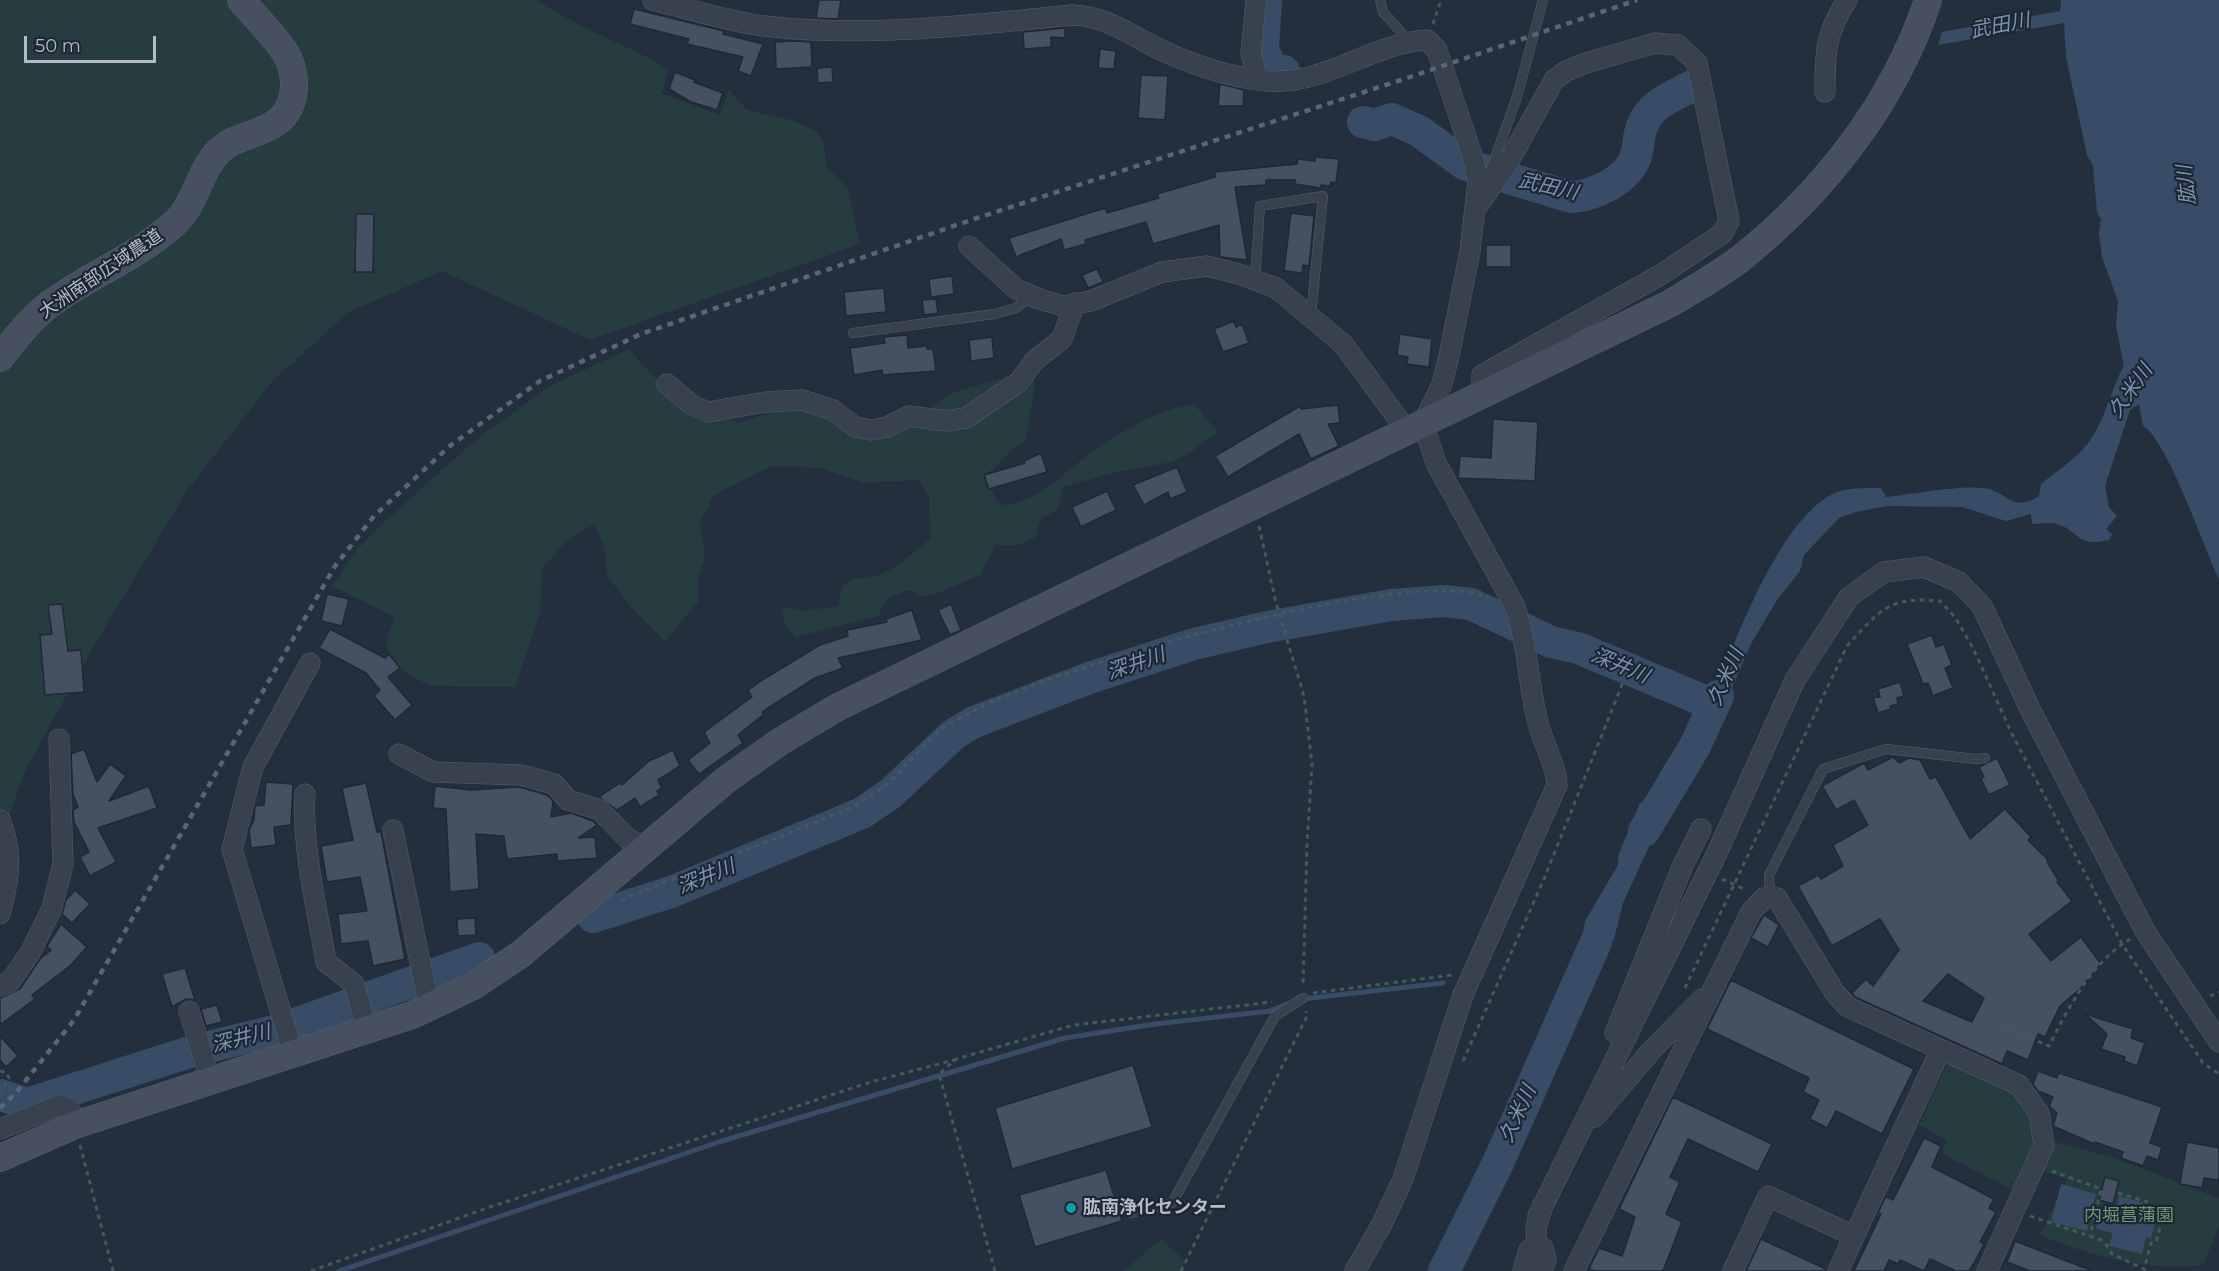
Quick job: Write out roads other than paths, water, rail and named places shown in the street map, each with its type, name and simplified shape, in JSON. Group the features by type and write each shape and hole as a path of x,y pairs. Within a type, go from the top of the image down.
{"street":[{"name":"大洲南部広域農道","path":"0,358 24,327 46,307 154,241 178,220 204,171 220,150 239,137 276,123 284,115 291,104 294,91 294,76 287,54 241,0"},
{"path":"653,0 764,26 873,31 946,28 1071,7 1114,25 1162,50 1214,71 1258,80 1287,82 1316,77 1418,40 1437,50 1473,158 1478,181 1477,207 1442,384 1415,427"},
{"path":"1256,0 1251,53 1258,80"},
{"path":"1825,92 1825,45 1833,22 1847,0"},
{"path":"0,1158 75,1125 367,1029 429,1006 473,986 521,954 727,779 781,741 838,707 1415,427 1482,397 1671,303 1739,259 1756,245 1797,208 1850,148 1896,76 1928,0"},
{"path":"1477,207 1509,161 1554,80 1566,71 1655,43 1678,45 1696,63 1729,221 1723,233 1662,274 1482,375 1482,397"},
{"path":"969,246 1016,289 1063,306 1091,301 1162,273 1207,266 1276,288 1343,344 1415,427 1516,612 1525,643 1540,733 1556,774 1557,785 1472,974 1442,1053 1403,1179 1382,1224 1355,1271"},
{"path":"667,384 692,405 708,412 766,402 802,400 833,410 855,427 871,430 887,427 909,416 946,422 966,418 1019,382 1034,361 1062,339 1075,303"},
{"path":"1538,1216 1708,872 1795,680 1849,597 1884,572 1924,567 1959,582 1982,606 2031,711 2145,931 2219,1041"},
{"path":"293,1053 232,849 253,767 310,663"},
{"path":"0,986 10,982 30,953 52,908 63,864 59,739"},
{"path":"399,754 433,772 521,775 554,784 568,800 600,810 627,838 645,848"},
{"path":"305,794 307,838 326,962 354,984 367,1029"},
{"path":"0,820 8,839 10,876 0,914"},
{"path":"1537,1246 1538,1216 1683,865 1701,829"},
{"path":"393,830 429,1006"},
{"path":"1574,1271 1750,912 1767,898 1777,898 1785,907 1835,993 1848,1007 1940,1051 2019,1085 2039,1113 2044,1145 1988,1271"},
{"path":"1576,1140 1651,1051 1700,1003 1718,979"},
{"path":"189,1011 210,1079"},
{"path":"1838,1271 1940,1051"},
{"path":"0,1129 59,1105 69,1109 75,1125"},
{"path":"1733,1271 1768,1196 1854,1236"},
{"path":"1523,1271 1529,1250 1537,1246 1543,1248 1546,1260 1542,1271"}],"lane":[{"path":"1380,0 1383,12 1418,40"},
{"path":"1477,207 1517,97 1543,0"},
{"path":"1255,280 1260,206 1323,196 1311,315"},
{"path":"853,333 994,314 1016,308 1031,296"},
{"path":"1767,898 1769,875 1823,769 1886,749 1976,759 1985,758"},
{"path":"1131,1213 1172,1203 1275,1016 1303,998"}],"water":[{"name":"肱川","path":"2061,0 2219,0 2219,579 2174,472 2153,435 2143,426 2139,404 2130,410 2105,486 2109,507 2117,516 2106,529 2112,534 2109,540 2090,542 2057,524 2032,524 2031,514 2006,521 1962,507 1887,506 1839,518 1804,555 1800,571 1777,600 1752,642 1728,697 1683,758 1665,775 1663,785 1669,815 1664,825 1659,825 1623,903 1614,939 1583,990 1576,972 1585,921 1618,865 1618,856 1640,803 1645,801 1665,764 1690,734 1699,718 1665,694 1673,679 1714,689 1718,684 1764,579 1789,536 1804,518 1819,503 1835,493 1858,488 1881,488 1886,497 1974,487 1992,490 2015,502 2030,501 2039,496 2041,484 2082,450 2098,428 2124,366 2116,326 2118,301 2102,257 2099,233 2101,219 2097,212 2093,166 2087,155 2066,57 2064,23 1938,45 1942,32 2060,11"},
{"path":"2061,1184 2096,1194 2087,1231 2051,1222"},
{"path":"2119,1196 2145,1203 2142,1216 2156,1219 2151,1238 2146,1237 2142,1254 2109,1246 2113,1233 2096,1229 2101,1210 2115,1213"}],"waterway":[{"name":"武田川","path":"1266,0 1263,49 1271,68 1284,71"},
{"name":"武田川","path":"1363,122 1374,125 1392,119 1419,131 1466,165 1571,197 1580,196 1600,190 1626,172 1636,156 1640,132 1652,110 1665,100 1694,85"},
{"name":"深井川","path":"593,917 671,892 862,813 890,794 954,734 974,722 1092,677 1194,644 1267,627 1391,605 1444,601 1471,604 1551,642 1578,648 1707,702"},
{"name":"久米川","path":"1644,831 1695,746 1718,696"},
{"name":"久米川","path":"1444,1271 1498,1163 1596,942"},
{"name":"深井川","path":"0,1095 27,1104 196,1050 278,1030 479,958"},
{"path":"1302,999 1443,983"},
{"path":"339,1271 722,1141 1065,1038 1155,1024 1270,1011 1287,1004"}],"railway":[{"path":"0,1108 15,1094 74,1020 335,566 374,516 451,445 540,381 641,334 974,219 1401,80 1637,0"}],"place":[{"name":"肱南浄化センター","path":"1071,1208"}],"park label":[{"name":"内堀菖蒲園","path":"2129,1216"}]}
